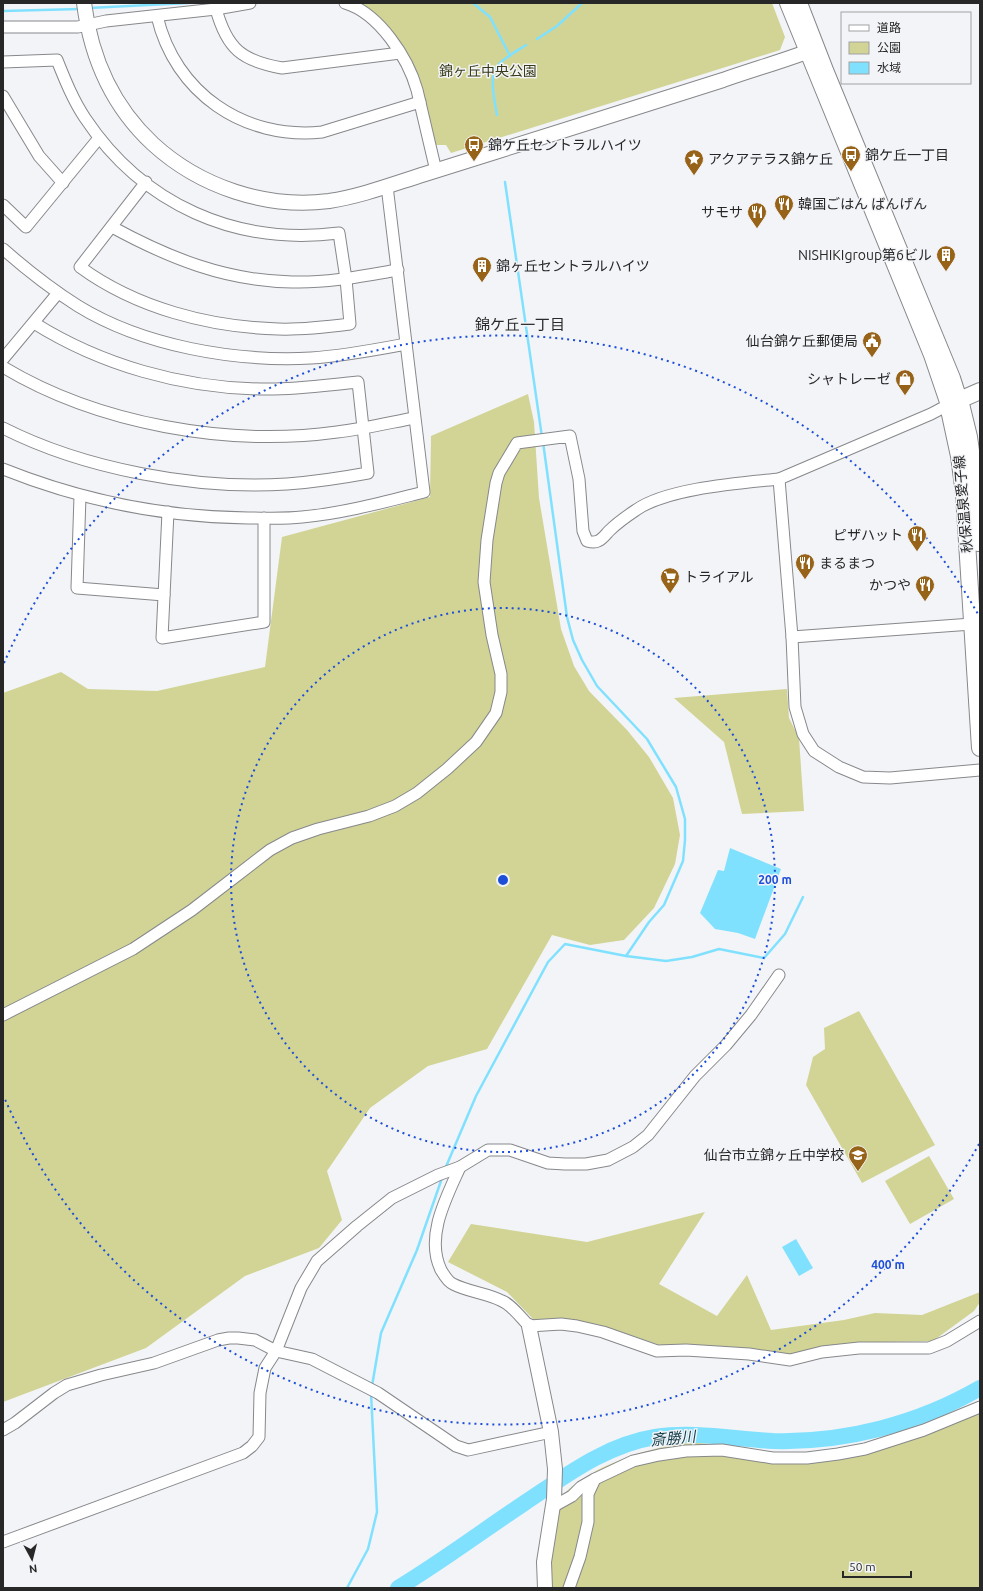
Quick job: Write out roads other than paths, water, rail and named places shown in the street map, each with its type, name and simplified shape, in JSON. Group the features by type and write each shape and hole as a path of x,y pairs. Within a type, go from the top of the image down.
{"main road":[{"path":"954,402 980,391"},
{"name":"秋保温泉愛子線","path":"954,402 969,437 975,479 980,582"},
{"name":"秋保温泉愛子線","path":"954,402 964,494 972,624 977,669 980,748"}],"street":[{"path":"86,12 106,21 216,9 250,3"},
{"path":"345,3 358,8 373,20 387,35 400,53 414,79 436,171"},
{"path":"3,1015 133,950 192,910 270,850 292,838 318,829 369,816 395,806 417,793 447,769 476,742 496,714 502,692 501,674 496,646 492,635 484,582 487,540 496,483 503,466 517,443 551,440 570,436 579,479 583,532 587,541 593,543 600,541 610,530 638,508 657,500 680,493 701,489 780,479 931,414 954,402 931,355 812,50 787,3"},
{"path":"800,3 812,50"},
{"path":"216,9 220,25 232,45 246,57 269,66 282,68 400,53"},
{"path":"86,12 94,52 100,70 131,121 160,150 192,173 232,191 286,202 310,203 356,196 812,50"},
{"path":"3,27 78,27 86,12"},
{"path":"157,16 161,32 172,56 189,81 217,107 252,125 284,132 322,132 420,102"},
{"path":"3,62 57,60 75,101 99,138 122,163 180,206 199,215 237,228 270,235 316,236 339,233 346,279 350,324 314,328 278,329 243,326 205,320 157,308 97,280 80,267 146,182"},
{"path":"3,96 39,156 63,183"},
{"path":"3,205 26,227 99,138"},
{"path":"3,469 33,481 80,496 126,506 205,517 302,517 350,510 424,492 387,186"},
{"path":"112,227 145,245 202,267 226,273 273,281 292,282 346,279 398,270"},
{"path":"3,249 32,274 79,306 138,334 213,352 268,358 310,358 347,354 406,344"},
{"path":"3,359 58,293"},
{"path":"3,428 68,456 133,472 174,479 250,484 286,484 368,473 358,382 262,389 196,384 158,376 109,360 49,332 34,323"},
{"path":"3,367 41,388 70,399 128,418 187,430 233,435 274,437 336,432 414,418"},
{"path":"780,479 792,637 795,707 803,734 814,751 840,767 863,777 890,778 980,770"},
{"path":"80,496 77,588 164,595"},
{"path":"168,512 162,638 264,622 264,518"},
{"path":"792,637 972,624"},
{"path":"3,1542 244,1453 259,1437 260,1393 265,1368 276,1351 301,1288 317,1261 392,1198 438,1175 456,1169 488,1150 510,1150 548,1163 586,1164 608,1160 633,1147 648,1135 695,1076 731,1039 751,1015 779,975"},
{"path":"456,1169 443,1206 436,1240 438,1263 443,1274 452,1284 504,1301 529,1326 551,1432 555,1469 554,1502 544,1562 545,1588"},
{"path":"529,1326 561,1324 577,1326 603,1332 657,1351 686,1350 750,1354 790,1360 822,1352 859,1348 929,1348 947,1341 980,1320"},
{"path":"3,1430 67,1385 154,1363 218,1340 238,1338 255,1340 276,1351 312,1359 378,1393 456,1446 468,1450 551,1432"},
{"path":"554,1502 572,1496 581,1487 633,1461 686,1451 722,1450 772,1458 807,1458 838,1454 918,1433 980,1407"},
{"path":"569,1588 580,1557 588,1522 588,1494 596,1479"}],"water":[{"path":"730,848 781,869 755,939 738,933 715,929 700,913 718,870 724,871"},
{"path":"796,1239 813,1268 799,1276 782,1247"}],"waterway":[{"path":"89,8 188,3"},
{"path":"473,3 490,17 510,56"},
{"path":"537,39 557,26 582,3"},
{"path":"3,11 80,9"},
{"path":"497,115 493,89 493,76 495,70 504,59 526,45"},
{"path":"505,182 542,437"},
{"path":"445,1169 476,1096 548,962 565,944 626,956 649,922 664,905 683,861 685,819 676,787 647,739 597,686 582,660 573,640 567,617 543,442"},
{"path":"626,956 666,961 692,957 719,949 764,958 785,934 803,897"},
{"path":"372,1386 381,1333 417,1250 442,1178"},
{"name":"斎勝川","path":"398,1588 570,1473 586,1463 619,1447 637,1441 670,1435 699,1435 773,1441 827,1439 853,1435 880,1429 931,1412 980,1388"},
{"path":"347,1588 368,1549 377,1512 371,1393"}],"place":[{"name":"錦ケ丘セントラルハイツ","path":"474,162"},
{"name":"錦ケ丘一丁目","path":"851,172"},
{"name":"アクアテラス錦ケ丘","path":"694,176"},
{"name":"韓国ごはん ばんげん","path":"784,221"},
{"name":"サモサ","path":"757,229"},
{"name":"NISHIKIgroup第6ビル","path":"946,272"},
{"name":"錦ヶ丘セントラルハイツ","path":"482,283"},
{"name":"仙台錦ケ丘郵便局","path":"872,358"},
{"name":"シャトレーゼ","path":"905,396"},
{"name":"ピザハット","path":"917,552"},
{"name":"まるまつ","path":"805,580"},
{"name":"トライアル","path":"670,594"},
{"name":"かつや","path":"925,602"},
{"name":"仙台市立錦ヶ丘中学校","path":"858,1172"}],"district":[{"name":"錦ケ丘一丁目","path":"520,324"}],"park label":[{"name":"錦ヶ丘中央公園","path":"488,71"}]}
